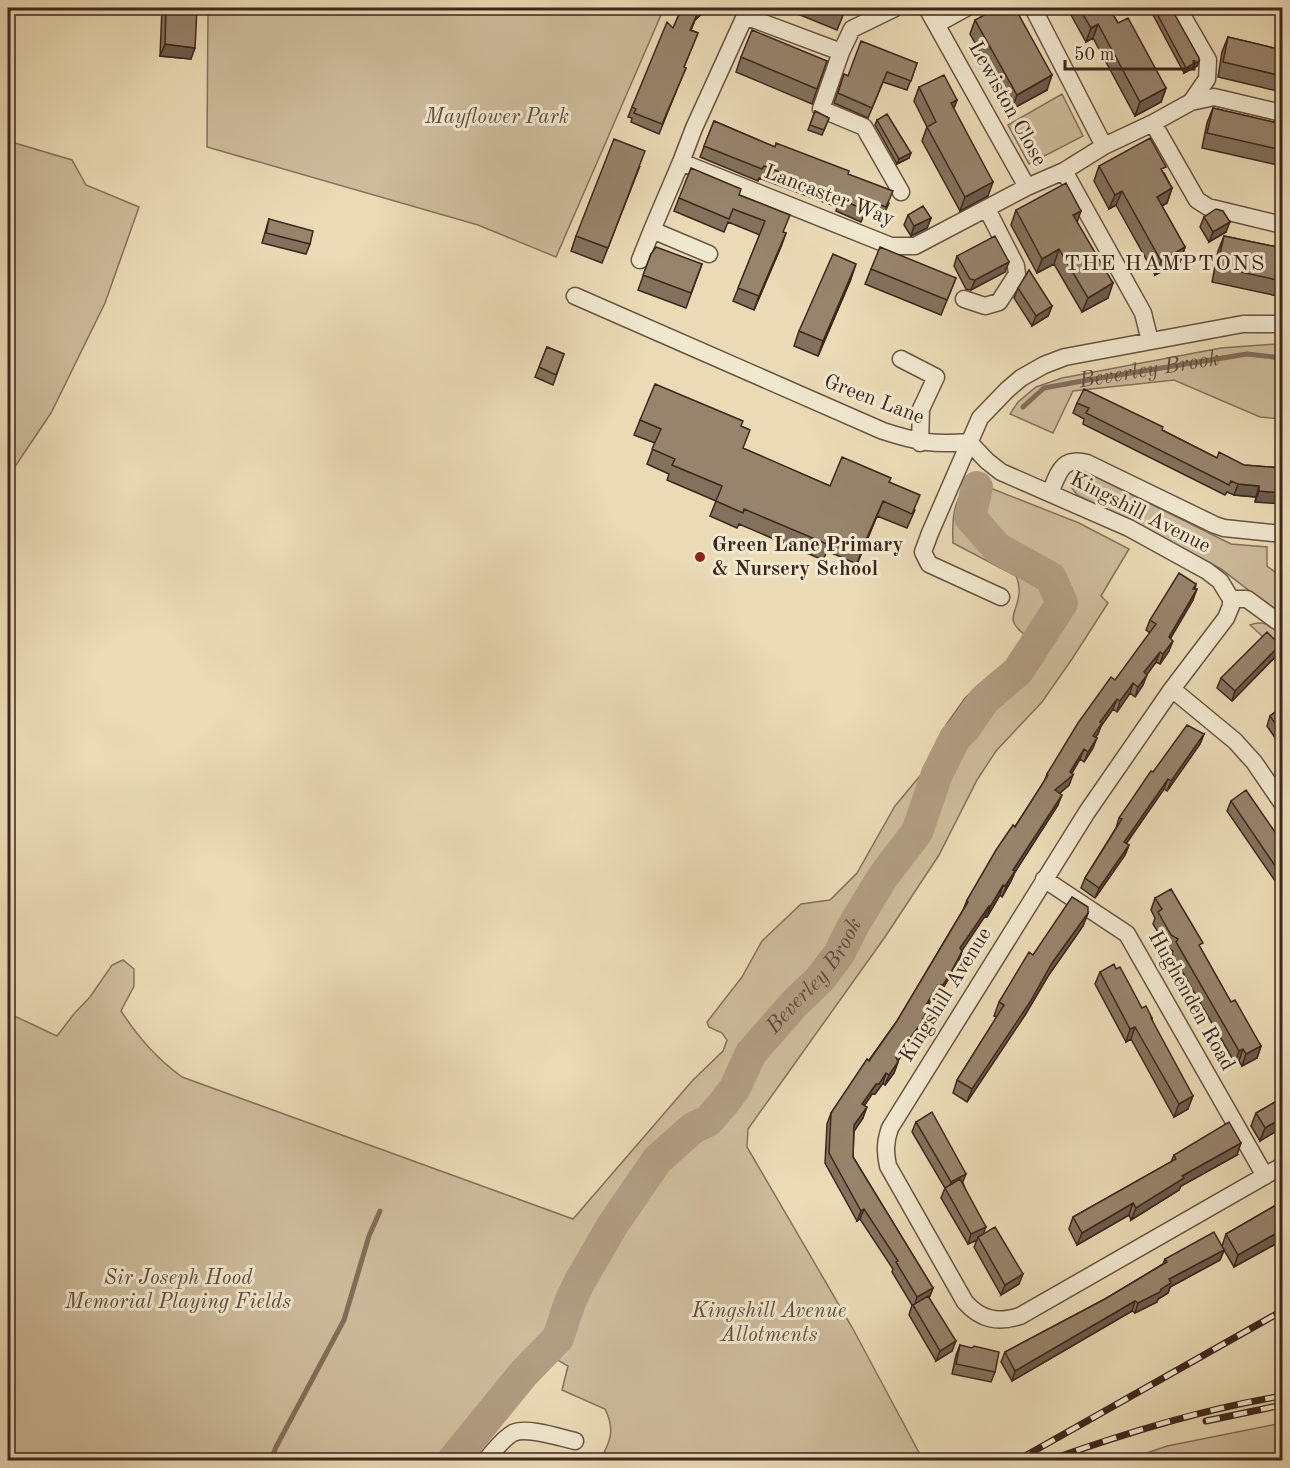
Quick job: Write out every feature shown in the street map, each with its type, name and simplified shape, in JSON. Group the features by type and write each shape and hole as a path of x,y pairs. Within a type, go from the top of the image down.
{"street":[{"path":"895,8 852,29 841,52 821,109 864,127 901,192"},
{"name":"Lewiston Close","path":"927,8 1027,188 1064,171 1104,146 1191,102"},
{"path":"937,24 966,8"},
{"path":"1033,8 1104,146"},
{"path":"1178,8 1208,60 1207,79 1191,102"},
{"path":"640,260 694,128 745,16 841,52"},
{"path":"1191,102 1214,97 1282,113"},
{"path":"1153,123 1197,200 1208,207 1282,225"},
{"name":"Lancaster Way","path":"681,162 891,246 915,246 1027,188"},
{"path":"1064,171 1143,313 1150,341"},
{"path":"964,300 985,306 999,302 1017,274 1016,266 987,208"},
{"path":"652,231 710,254"},
{"name":"Green Lane","path":"575,296 862,423 920,443 969,442"},
{"path":"1001,597 929,564 923,552 980,418 1006,390 1044,365 1065,357 1243,324 1282,324"},
{"path":"901,359 936,377 921,409 920,443"},
{"name":"Kingshill Avenue","path":"969,442 1001,472 1129,528 1183,557 1220,581 1231,598 1231,606 1226,618 1172,689 1087,812 890,1128 885,1154 888,1166 965,1302 982,1316 996,1320 1008,1320 1020,1316 1282,1166"},
{"path":"1050,493 1063,467 1076,460 1087,463 1215,525 1282,534"},
{"path":"1231,598 1247,598 1277,621"},
{"path":"1172,689 1245,751 1282,803"},
{"name":"Hughenden Road","path":"1044,879 1127,934 1265,1176"},
{"path":"486,1461 514,1432 527,1431 575,1441"}],"green space":[{"name":"Mayflower Park","path":"208,8 664,8 556,257 478,225 207,147"},
{"path":"1062,94 1083,136 1029,164 1008,125"},
{"path":"8,141 72,160 86,185 139,207 105,303 51,413 8,477"},
{"path":"1282,345 1282,419 1260,417 1174,380 1073,391 1053,433 1010,414 1018,402 1036,387 1062,378 1221,348"},
{"path":"1084,473 1231,544 1267,547 1267,566 1282,577 1282,616 1221,569 1077,495 1072,488 1076,479"},
{"path":"975,482 1079,523 1129,549 1101,596 1108,603 1042,702 996,751 977,780 939,855 885,937 748,1129 747,1147 853,1329 923,1460 600,1460 607,1447 611,1429 605,1409 562,1390 568,1366 551,1356 534,1384 471,1460 8,1460 8,1013 57,1036 90,997 112,965 123,960 134,969 134,986 121,1011 149,1047 182,1077 573,1219 693,1080 723,1051 727,1040 722,1033 709,1027 707,1022 742,977 762,941 801,904 830,900 857,873 895,806 953,736 947,730 946,725 965,698 977,687 994,688 1027,642 1027,637 1016,627 1013,619 1019,591 1016,576 953,543 955,509 962,493"},
{"path":"1282,619 1282,654 1250,625 1262,623 1274,628"},
{"path":"1282,1423 1282,1460 1133,1460 1167,1446"}],"building":[{"path":"166,8 197,8 195,48 165,44"},
{"path":"682,8 701,8 690,30 698,33 662,124 634,113 636,109 632,107 667,22 673,28"},
{"path":"824,8 845,8 842,15"},
{"path":"997,8 1015,8 1052,75 1017,95 975,20"},
{"path":"1079,8 1109,8 1118,23 1128,18 1166,88 1140,102 1098,24 1091,28"},
{"path":"1154,8 1171,8 1199,61 1186,68"},
{"path":"752,30 827,61 817,89 741,57"},
{"path":"1228,37 1282,50 1282,76 1223,62"},
{"path":"861,41 917,63 911,81 887,72 872,108 838,93 844,74 848,76"},
{"path":"944,75 957,100 951,103 993,182 965,197 927,127 936,122 919,87"},
{"path":"1213,108 1282,124 1282,150 1207,133"},
{"path":"815,111 829,118 824,130 810,125"},
{"path":"887,114 911,153 899,159 877,120"},
{"path":"714,121 775,147 776,143 849,171 848,174 893,191 886,207 869,201 865,210 840,199 841,196 704,146"},
{"path":"1150,138 1166,167 1161,169 1172,188 1157,197 1185,247 1161,261 1122,191 1115,195 1099,166"},
{"path":"614,139 645,151 608,248 576,236"},
{"path":"691,168 741,189 739,195 790,215 783,232 786,233 759,296 738,288 765,221 733,209 729,219 679,198"},
{"path":"1066,183 1081,211 1073,215 1113,283 1088,298 1059,249 1042,259 1016,210"},
{"path":"923,206 931,218 914,226 908,215"},
{"path":"1216,209 1223,211 1230,222 1213,232 1204,217"},
{"path":"269,219 313,231 310,244 266,233"},
{"path":"995,236 1009,262 975,280 970,279 957,256"},
{"path":"1224,236 1282,248 1282,281 1217,267"},
{"path":"656,247 702,264 691,293 643,275"},
{"path":"880,247 956,278 947,300 871,269"},
{"path":"833,254 856,264 823,341 799,331"},
{"path":"1029,270 1052,306 1036,316 1018,288"},
{"path":"547,347 564,354 556,375 539,367"},
{"path":"655,384 743,421 741,426 750,430 743,448 830,486 842,457 891,478 889,482 920,495 912,514 883,501 862,549 832,536 829,545 744,509 743,513 716,501 722,486 672,465 675,459 652,449 661,429 640,420"},
{"path":"1084,389 1163,427 1162,430 1217,458 1219,452 1244,465 1282,468 1282,493 1259,491 1259,486 1231,481 1229,485 1086,413 1089,408 1077,403"},
{"path":"1179,573 1196,584 1193,589 1197,589 1169,637 1173,641 1163,654 1160,652 1144,672 1147,675 1138,687 1133,683 1120,701 1117,699 1100,722 1102,723 1093,736 1097,738 1088,752 1084,749 1070,772 1073,775 1055,790 1062,795 1005,886 1003,885 960,948 962,951 951,972 943,985 938,985 926,1005 929,1007 919,1026 896,1057 898,1062 889,1075 886,1073 879,1084 876,1084 862,1104 867,1107 854,1125 853,1157 933,1288 917,1297 896,1262 898,1261 864,1209 861,1211 829,1153 831,1113 867,1059 869,1061 897,1021 968,902 967,900 996,850 1013,825 1015,827 1078,723 1111,677 1115,680 1156,624 1150,620"},
{"path":"1267,632 1280,645 1235,691 1221,678"},
{"path":"1282,707 1282,733 1270,716"},
{"path":"1187,725 1204,734 1171,781 1168,779 1124,842 1129,845 1099,888 1085,878 1122,819 1119,818 1151,771 1153,772"},
{"path":"1246,790 1282,846 1282,876 1231,801"},
{"path":"1171,889 1203,943 1199,945 1231,1002 1235,1000 1261,1046 1246,1054 1243,1049 1239,1051 1176,942 1178,939 1171,935 1158,912 1162,909 1155,898"},
{"path":"1072,897 1088,907 1088,913 1052,963 1030,1002 972,1089 957,1080 1004,1005 999,1002 1029,952 1033,955"},
{"path":"1114,964 1116,969 1120,967 1142,1008 1146,1006 1193,1096 1179,1104 1135,1027 1130,1029 1100,972"},
{"path":"1282,1098 1282,1118 1265,1128 1256,1113"},
{"path":"932,1112 966,1174 951,1182 916,1122"},
{"path":"1229,1122 1241,1143 1182,1176 1184,1178 1136,1208 1133,1203 1082,1233 1073,1217 1176,1159 1174,1155"},
{"path":"960,1179 986,1227 971,1234 945,1188"},
{"path":"1282,1199 1282,1230 1238,1255 1226,1234 1278,1204 1277,1202"},
{"path":"995,1227 1023,1274 1005,1285 978,1237"},
{"path":"1214,1232 1224,1250 1169,1279 1171,1283 1160,1292 1138,1303 1135,1301 1015,1371 1005,1352 1105,1299 1167,1262 1165,1259"},
{"path":"928,1296 956,1341 940,1351 913,1305"},
{"path":"960,1345 999,1352 995,1372 956,1364"}],"waterway":[{"name":"Beverley Brook","path":"1023,407 1044,388 1247,354 1282,358"},
{"name":"Beverley Brook","path":"453,1460 524,1373 558,1338 579,1283 612,1226 657,1160 693,1128 708,1121 735,1088 751,1053 795,1003 820,979 839,954 882,878 917,832 937,774 955,738 965,728 984,700 1018,671 1062,603 1051,578 997,548 970,517 977,487"},
{"path":"271,1460 344,1320 369,1236 380,1211"}],"railway":[{"path":"1018,1460 1282,1311"},
{"path":"1050,1460 1164,1423 1252,1401 1282,1396"},
{"path":"1206,1421 1282,1405"}],"place":[{"name":"Green Lane Primary & Nursery School","path":"700,557"}],"district":[{"name":"THE HAMPTONS","path":"1165,264"}],"park label":[{"name":"Sir Joseph Hood Memorial Playing Fields","path":"178,1290"},
{"name":"Kingshill Avenue Allotments","path":"769,1323"}]}
